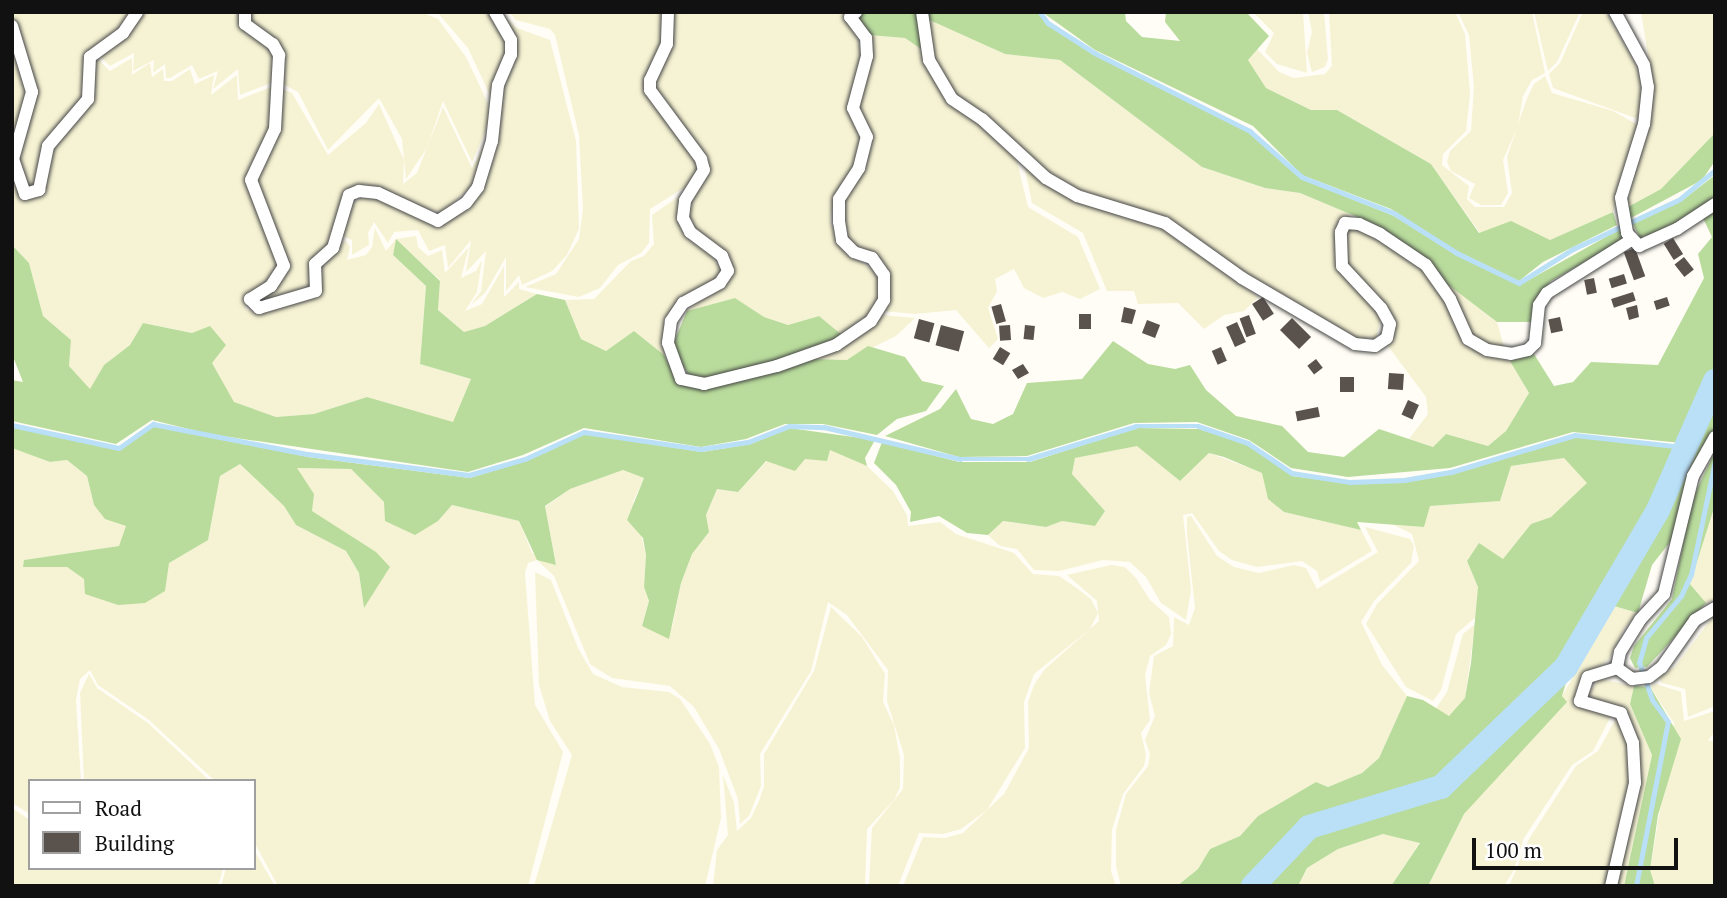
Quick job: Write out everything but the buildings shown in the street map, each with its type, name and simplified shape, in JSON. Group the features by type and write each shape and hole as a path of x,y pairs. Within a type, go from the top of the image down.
{"street":[{"path":"12,26 32,92 13,159 25,194 39,190 48,146 88,99 90,57 123,33 137,12"},
{"path":"245,12 245,24 273,44 279,55 275,129 251,180 284,266 271,286 250,299 259,308 316,291 315,264 333,248 349,195 359,191 378,193 438,221 466,203 478,187 492,141 498,85 511,55 511,40 495,12"},
{"path":"668,12 667,44 650,80 650,90 701,159 704,170 685,201 683,218 690,232 722,256 728,271 720,283 683,303 671,321 667,343 681,379 704,384 777,366 836,345 871,321 884,300 884,275 872,258 854,252 842,240 839,222 839,200 859,168 867,137 853,108 867,56 866,38 850,17 856,12"},
{"path":"922,12 929,60 952,99 982,119 1046,178 1077,195 1165,223 1242,278 1355,344 1375,346 1387,338 1390,324 1381,308 1342,266 1345,223 1370,229 1426,265 1450,299 1468,339 1488,350 1511,354 1528,350 1535,343 1539,305 1547,293 1629,236"},
{"path":"1615,12 1644,65 1648,103 1625,178 1623,216 1629,236 1639,246 1678,229 1715,204"},
{"path":"1617,668 1620,652 1640,620 1664,594 1693,476 1715,437"},
{"path":"1617,668 1632,679 1649,677 1662,667 1695,620 1715,608"},
{"path":"1611,886 1635,783 1633,743 1621,713 1580,701 1588,677 1617,668"}],"shaded area":[{"path":"12,12 133,12 126,26 87,54 86,93 58,127 36,187 27,190 18,159 29,119 20,34"},
{"path":"141,12 243,12 275,53 273,82 240,95 238,69 213,89 218,71 199,79 192,65 170,78 166,78 165,64 153,73 154,60 133,71 134,53 110,66 98,54"},
{"path":"249,12 421,12 438,19 466,57 493,114 472,162 443,101 427,148 406,179 402,139 379,98 328,150 298,92 281,83 285,54 250,26"},
{"path":"437,12 493,12 507,44 494,104 468,48"},
{"path":"500,12 517,28 550,40 576,141 579,229 567,255 552,271 522,285 519,275 506,291 506,257 485,293 471,305 481,291 486,251 466,272 471,240 448,268 445,245 429,251 418,230 394,232 388,243 374,222 368,233 369,245 352,255 352,240 341,235 350,204 362,198 379,198 443,225 474,201 494,158 502,90 511,68"},
{"path":"509,12 667,12 663,43 648,76 698,161 699,170 690,184 650,209 649,243 641,253 618,265 600,288 579,297 525,287 556,274 579,239 583,209 579,135 555,35 550,29 516,20"},
{"path":"672,12 847,12 843,17 857,36 863,62 851,115 863,139 854,168 833,204 830,219 835,236 849,254 875,271 882,284 879,301 870,313 842,335 819,316 788,325 764,317 735,298 687,311 733,271 691,229 685,213 708,170 656,87"},
{"path":"1253,12 1303,12 1307,73 1277,64 1265,52 1274,33"},
{"path":"1308,12 1324,12 1328,59 1325,67 1312,72 1307,53 1312,32"},
{"path":"1329,12 1455,12 1465,34 1470,94 1466,131 1443,154 1442,165 1469,186 1467,199 1475,207 1504,207 1512,193 1507,157 1527,98 1534,84 1545,76 1552,93 1613,111 1638,125 1613,212 1550,240 1511,222 1480,233 1431,164 1337,110 1311,110 1266,88 1248,60 1257,49 1279,72 1294,78 1325,74 1332,66"},
{"path":"1458,12 1532,12 1545,73 1532,80 1523,96 1518,126 1503,160 1508,193 1501,205 1481,205 1469,198 1475,184 1451,171 1447,162 1450,151 1471,131 1474,87 1469,35"},
{"path":"1534,12 1580,12 1557,62 1548,71"},
{"path":"1583,12 1606,12 1634,62 1643,86 1638,119 1553,88 1549,74 1560,63"},
{"path":"1641,12 1715,12 1715,133 1661,189 1626,208 1654,92"},
{"path":"925,18 1005,54 1060,60 1202,167 1265,188 1300,193 1350,214 1341,224 1337,251 1381,317 1376,338 1355,338 1296,307 1194,238 1061,183 955,95 932,59"},
{"path":"12,35 28,88 12,144"},
{"path":"869,35 905,38 921,49 929,65 974,119 1016,157 1028,207 1078,237 1100,289 1080,299 1062,292 1043,298 1024,288 1014,269 995,279 997,291 988,308 998,339 989,348 956,310 915,314 883,311 888,287 844,236 843,198 871,149 872,137 858,110"},
{"path":"95,56 110,71 132,58 132,75 150,63 152,77 163,69 164,81 172,81 190,69 195,84 214,75 211,95 237,75 238,100 274,86 272,129 247,188 277,254 278,273 246,299 246,309 255,313 267,311 320,290 321,267 339,242 346,241 350,247 347,260 366,255 372,247 375,228 386,251 396,239 416,236 418,247 428,256 442,250 445,273 469,247 461,278 476,271 482,260 477,292 465,311 482,304 504,266 504,297 519,282 519,289 537,294 485,326 464,332 438,310 440,280 396,240 393,255 426,286 420,364 471,379 454,423 367,397 314,414 276,417 233,402 212,363 210,327 192,333 143,323 130,345 104,365 90,390 69,366 71,340 43,316 29,263 12,245 12,178 36,196 50,146 83,113"},
{"path":"279,88 292,93 328,155 366,123 379,104 404,160 403,184 417,173 443,107 472,168 490,136 476,182 443,213 351,190 329,247 320,254 313,290 257,302 276,289 285,276 255,176 265,159"},
{"path":"1023,160 1046,181 1153,221 1258,297 1244,311 1224,315 1204,329 1178,303 1138,304 1134,291 1107,291 1083,233 1032,203"},
{"path":"688,190 678,212 724,273 696,292 665,333 664,355 634,331 606,351 581,339 565,300 594,299 631,261 644,256 654,244 652,215"},
{"path":"1348,226 1358,227 1427,270 1482,354 1510,361 1529,393 1506,431 1488,446 1446,434 1433,447 1409,439 1428,414 1426,397 1388,346 1394,330 1347,268"},
{"path":"1442,280 1497,322 1505,350 1473,339"},
{"path":"882,315 915,318 896,336 847,360 813,359"},
{"path":"1137,445 1180,481 1209,453 1263,473 1268,499 1284,512 1361,530 1372,551 1320,582 1317,571 1302,561 1257,567 1232,560 1219,551 1192,513 1183,515 1191,590 1186,620 1161,603 1146,577 1130,562 1103,560 1059,571 1034,570 1017,549 1000,546 988,535 1002,521 1046,527 1062,521 1095,526 1105,511 1072,474 1075,458"},
{"path":"12,448 50,462 67,460 87,476 94,505 105,518 127,526 119,546 25,560 24,567 67,567 84,579 169,563 208,539 220,476 240,464 284,506 296,525 346,551 359,573 364,607 390,567 312,511 296,468 351,469 384,502 438,521 452,505 519,521 532,553 556,564 545,507 570,489 623,470 644,478 633,502 646,555 644,587 649,601 642,625 672,628 681,583 692,554 709,532 706,515 717,489 738,492 767,461 805,459 830,449 867,466 893,491 907,515 908,526 940,522 956,534 1014,553 1033,574 1059,576 1078,589 1091,599 1098,613 1090,629 1034,674 1024,702 1025,748 987,810 961,829 943,834 919,833 898,886 869,886 872,828 903,789 904,755 887,701 888,670 847,615 828,602 811,671 760,754 761,786 749,816 740,824 738,799 719,749 694,707 670,686 612,678 590,664 554,576 537,560 528,563 525,573 535,705 563,752 528,886 278,886 256,846 256,779 213,779 149,720 98,685 90,670 80,679 76,700 81,779 28,779 28,813 12,803"},
{"path":"1564,458 1588,483 1551,517 1531,524 1503,559 1479,544 1467,561 1478,587 1476,617 1456,634 1441,690 1433,701 1406,687 1366,624 1377,604 1419,561 1412,534 1394,525 1424,527 1429,506 1500,501 1511,466"},
{"path":"1715,505 1715,600 1706,603 1690,584"},
{"path":"1191,516 1217,556 1234,567 1259,573 1294,565 1306,568 1317,589 1378,552 1365,527 1410,539 1414,546 1411,563 1374,601 1361,622 1382,665 1407,696 1379,758 1362,773 1328,787 1316,782 1258,816 1240,836 1210,849 1198,869 1177,886 1121,886 1116,866 1116,830 1126,794 1148,766 1150,754 1145,740 1155,716 1149,693 1154,656 1173,646 1174,617 1189,625 1195,608 1187,534 1187,517"},
{"path":"1111,565 1125,567 1136,578 1150,600 1169,617 1171,634 1166,645 1150,656 1145,675 1150,720 1141,733 1146,755 1144,766 1123,794 1112,830 1111,871 1116,886 903,886 923,837 945,838 963,833 1004,794 1029,748 1028,702 1034,685 1045,669 1099,621 1097,601 1067,575"},
{"path":"535,572 551,580 578,648 593,674 622,687 669,692 680,699 710,744 719,767 721,818 705,886 534,886 572,755 550,721 539,685"},
{"path":"1614,606 1638,613 1625,627 1609,659 1583,678 1576,689 1578,706 1612,714 1593,751 1572,765 1524,838 1513,872 1504,886 1428,886 1464,814 1562,696"},
{"path":"831,607 862,637 885,674 883,702 894,725 900,758 900,787 894,800 867,829 865,886 713,886 717,850 728,835 723,775 734,803 737,831 751,818 759,801 764,786 764,754 814,671"},
{"path":"1715,614 1715,706 1688,717 1685,689 1662,683 1659,677 1675,667"},
{"path":"1475,624 1465,699 1449,716 1435,710 1447,692 1463,634"},
{"path":"89,674 97,688 148,723 208,779 84,779 80,693"},
{"path":"1599,679 1634,686 1630,704 1652,755 1624,886 1614,886 1639,783 1632,726 1588,695"},
{"path":"1656,684 1681,692 1684,721 1715,711 1715,732 1708,740 1715,742 1715,886 1655,886 1650,871 1674,723 1650,687"},
{"path":"1617,717 1631,744 1633,784 1606,886 1509,886 1529,839 1576,766 1598,751"},
{"path":"12,808 28,819 28,870 222,870 217,886 12,886"},
{"path":"1383,834 1420,842 1391,886 1298,886 1307,868 1338,849"},
{"path":"256,853 275,886 221,886 225,870 256,870"}],"green space":[{"path":"861,12 919,12 921,49 905,38 869,35 854,18"},
{"path":"925,12 1038,12 1048,25 1096,55 1249,132 1304,180 1394,216 1458,256 1520,285 1620,229 1623,240 1551,281 1540,294 1531,322 1497,322 1362,219 1300,193 1265,188 1202,167 1060,60 1005,54 925,18"},
{"path":"1042,12 1125,12 1126,21 1142,37 1180,41 1165,22 1166,12 1246,12 1269,36 1248,60 1266,88 1311,110 1337,110 1431,164 1479,233 1511,221 1550,240 1613,212 1617,225 1543,262 1519,281 1455,250 1391,209 1302,175 1253,126 1095,50"},
{"path":"1715,133 1715,161 1702,180 1629,219 1626,208 1661,189"},
{"path":"1715,175 1715,199 1673,225 1640,238 1633,224 1683,200"},
{"path":"1715,209 1715,371 1681,443 1573,432 1450,468 1348,477 1291,468 1249,440 1197,422 1134,423 1027,456 959,457 885,436 940,409 956,389 971,419 993,424 1013,414 1027,383 1082,379 1113,341 1148,364 1175,369 1190,365 1206,390 1236,416 1282,426 1308,452 1344,457 1379,429 1433,447 1446,434 1488,446 1506,431 1529,393 1510,361 1534,354 1554,386 1573,382 1591,362 1658,365 1704,278 1698,254 1712,237 1702,216"},
{"path":"396,239 440,281 438,310 464,332 485,326 537,294 565,300 581,339 606,351 634,331 664,355 679,383 813,359 847,360 868,346 905,357 922,381 944,386 926,411 897,419 877,435 823,424 785,424 746,439 701,447 584,428 523,455 468,472 209,434 152,420 116,444 12,421 12,380 23,382 12,354 12,245 29,263 43,316 71,340 69,366 90,389 104,365 130,345 143,323 192,333 210,326 226,345 212,363 234,402 276,417 314,414 367,397 453,422 471,379 420,364 426,286 393,255"},
{"path":"735,298 764,317 788,325 819,316 842,335 805,353 707,380 690,376 677,358 674,342 687,311"},
{"path":"1715,388 1715,430 1674,537 1652,565 1638,613 1614,606 1566,683 1562,696 1567,702 1464,814 1428,886 1391,886 1420,843 1383,834 1338,849 1307,868 1298,886 1259,886 1308,834 1444,788 1560,678 1581,650 1661,509"},
{"path":"155,425 308,457 470,478 529,460 585,434 702,452 751,444 789,428 875,440 865,458 867,466 830,450 827,461 805,459 795,471 766,461 738,492 717,489 706,515 709,532 692,554 681,583 669,639 642,626 649,601 644,587 646,555 643,538 627,520 644,478 623,470 570,489 545,506 556,565 537,560 519,521 452,505 438,521 415,535 385,521 384,502 351,469 297,468 314,494 312,511 376,552 390,567 364,608 359,573 346,551 296,525 284,506 240,464 220,476 208,540 169,563 165,591 145,603 118,605 85,594 84,579 67,567 23,567 24,560 119,546 126,526 105,519 94,505 87,476 67,460 50,462 12,448 12,427 119,450"},
{"path":"1137,428 1199,429 1249,445 1292,476 1354,484 1407,482 1454,474 1576,437 1679,449 1655,508 1563,666 1439,784 1306,826 1249,886 1177,886 1198,869 1210,849 1240,836 1258,816 1316,782 1328,787 1362,773 1379,758 1407,696 1423,700 1449,716 1465,698 1471,663 1478,587 1467,561 1479,543 1503,559 1531,524 1551,517 1587,483 1564,458 1511,466 1500,501 1430,506 1424,527 1357,522 1361,530 1284,512 1268,499 1262,473 1224,457 1209,453 1180,481 1137,446 1075,458 1072,474 1105,511 1095,526 1062,521 1046,527 1003,521 988,535 967,533 939,516 910,522 911,512 896,485 874,463 882,442 959,462 1030,462"},
{"path":"1715,451 1715,505 1690,584 1706,603 1647,667 1635,668 1630,658 1634,646 1672,599 1692,500"},
{"path":"1634,686 1650,687 1681,739 1658,815 1650,870 1655,886 1624,886 1652,755 1630,704"}],"waterway":[{"path":"1040,12 1048,23 1095,53 1250,131 1302,177 1394,213 1457,253 1519,283 1573,249 1680,199 1715,170"},
{"path":"1253,886 1309,827 1441,787 1566,667 1658,510 1715,381"},
{"path":"12,425 119,448 153,424 308,454 469,475 525,459 584,432 701,449 748,442 789,426 824,427 960,459 1028,459 1136,426 1198,426 1248,443 1292,473 1350,482 1404,480 1451,472 1575,435 1684,447"},
{"path":"1636,886 1668,722 1652,700 1639,663 1646,638 1681,596 1691,575 1715,461"}]}
